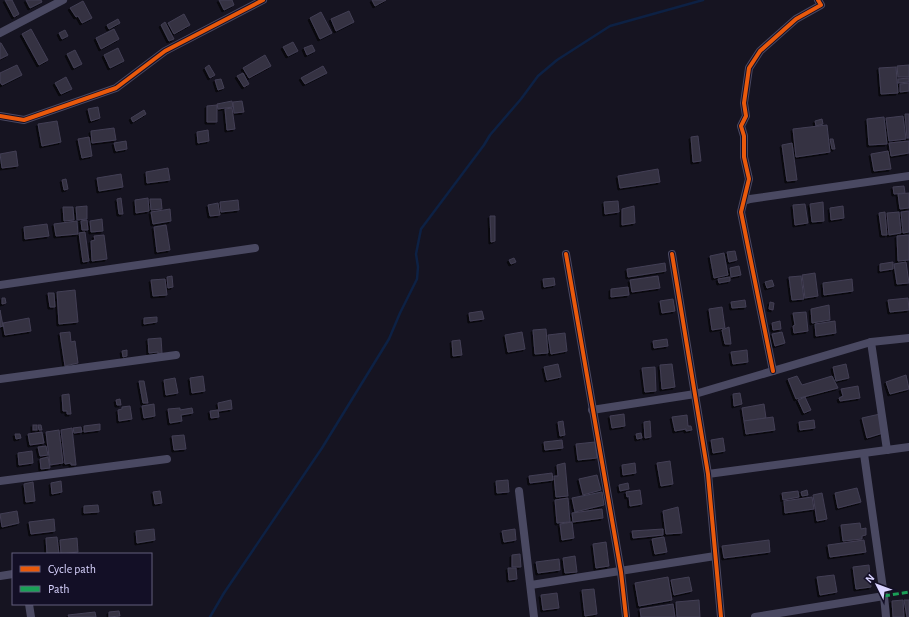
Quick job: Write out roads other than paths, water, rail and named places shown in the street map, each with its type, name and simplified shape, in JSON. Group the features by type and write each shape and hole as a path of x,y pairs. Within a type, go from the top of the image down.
{"street":[{"path":"0,33 63,0"},
{"path":"0,116 24,120 116,88 165,51 263,0"},
{"path":"773,371 741,212 749,179 744,157 744,136 741,126 746,116 744,103 749,68 760,51 796,19 821,4 818,0"},
{"path":"744,201 909,176"},
{"path":"0,285 256,248"},
{"path":"566,254 621,572 626,617"},
{"path":"672,254 708,474 721,617"},
{"path":"592,410 695,394 871,342 909,338"},
{"path":"871,342 887,450"},
{"path":"0,379 176,355"},
{"path":"708,474 909,447"},
{"path":"864,454 886,617"},
{"path":"0,481 167,458"},
{"path":"519,491 534,617"},
{"path":"530,585 621,572 715,556"},
{"path":"0,576 12,574"},
{"path":"755,617 884,596"},
{"path":"29,605 31,617"}],"waterway":[{"path":"210,617 224,593 322,448 389,339 417,279 418,267 416,254 421,229 490,135 521,99 538,76 557,60 610,26 703,0"}]}
